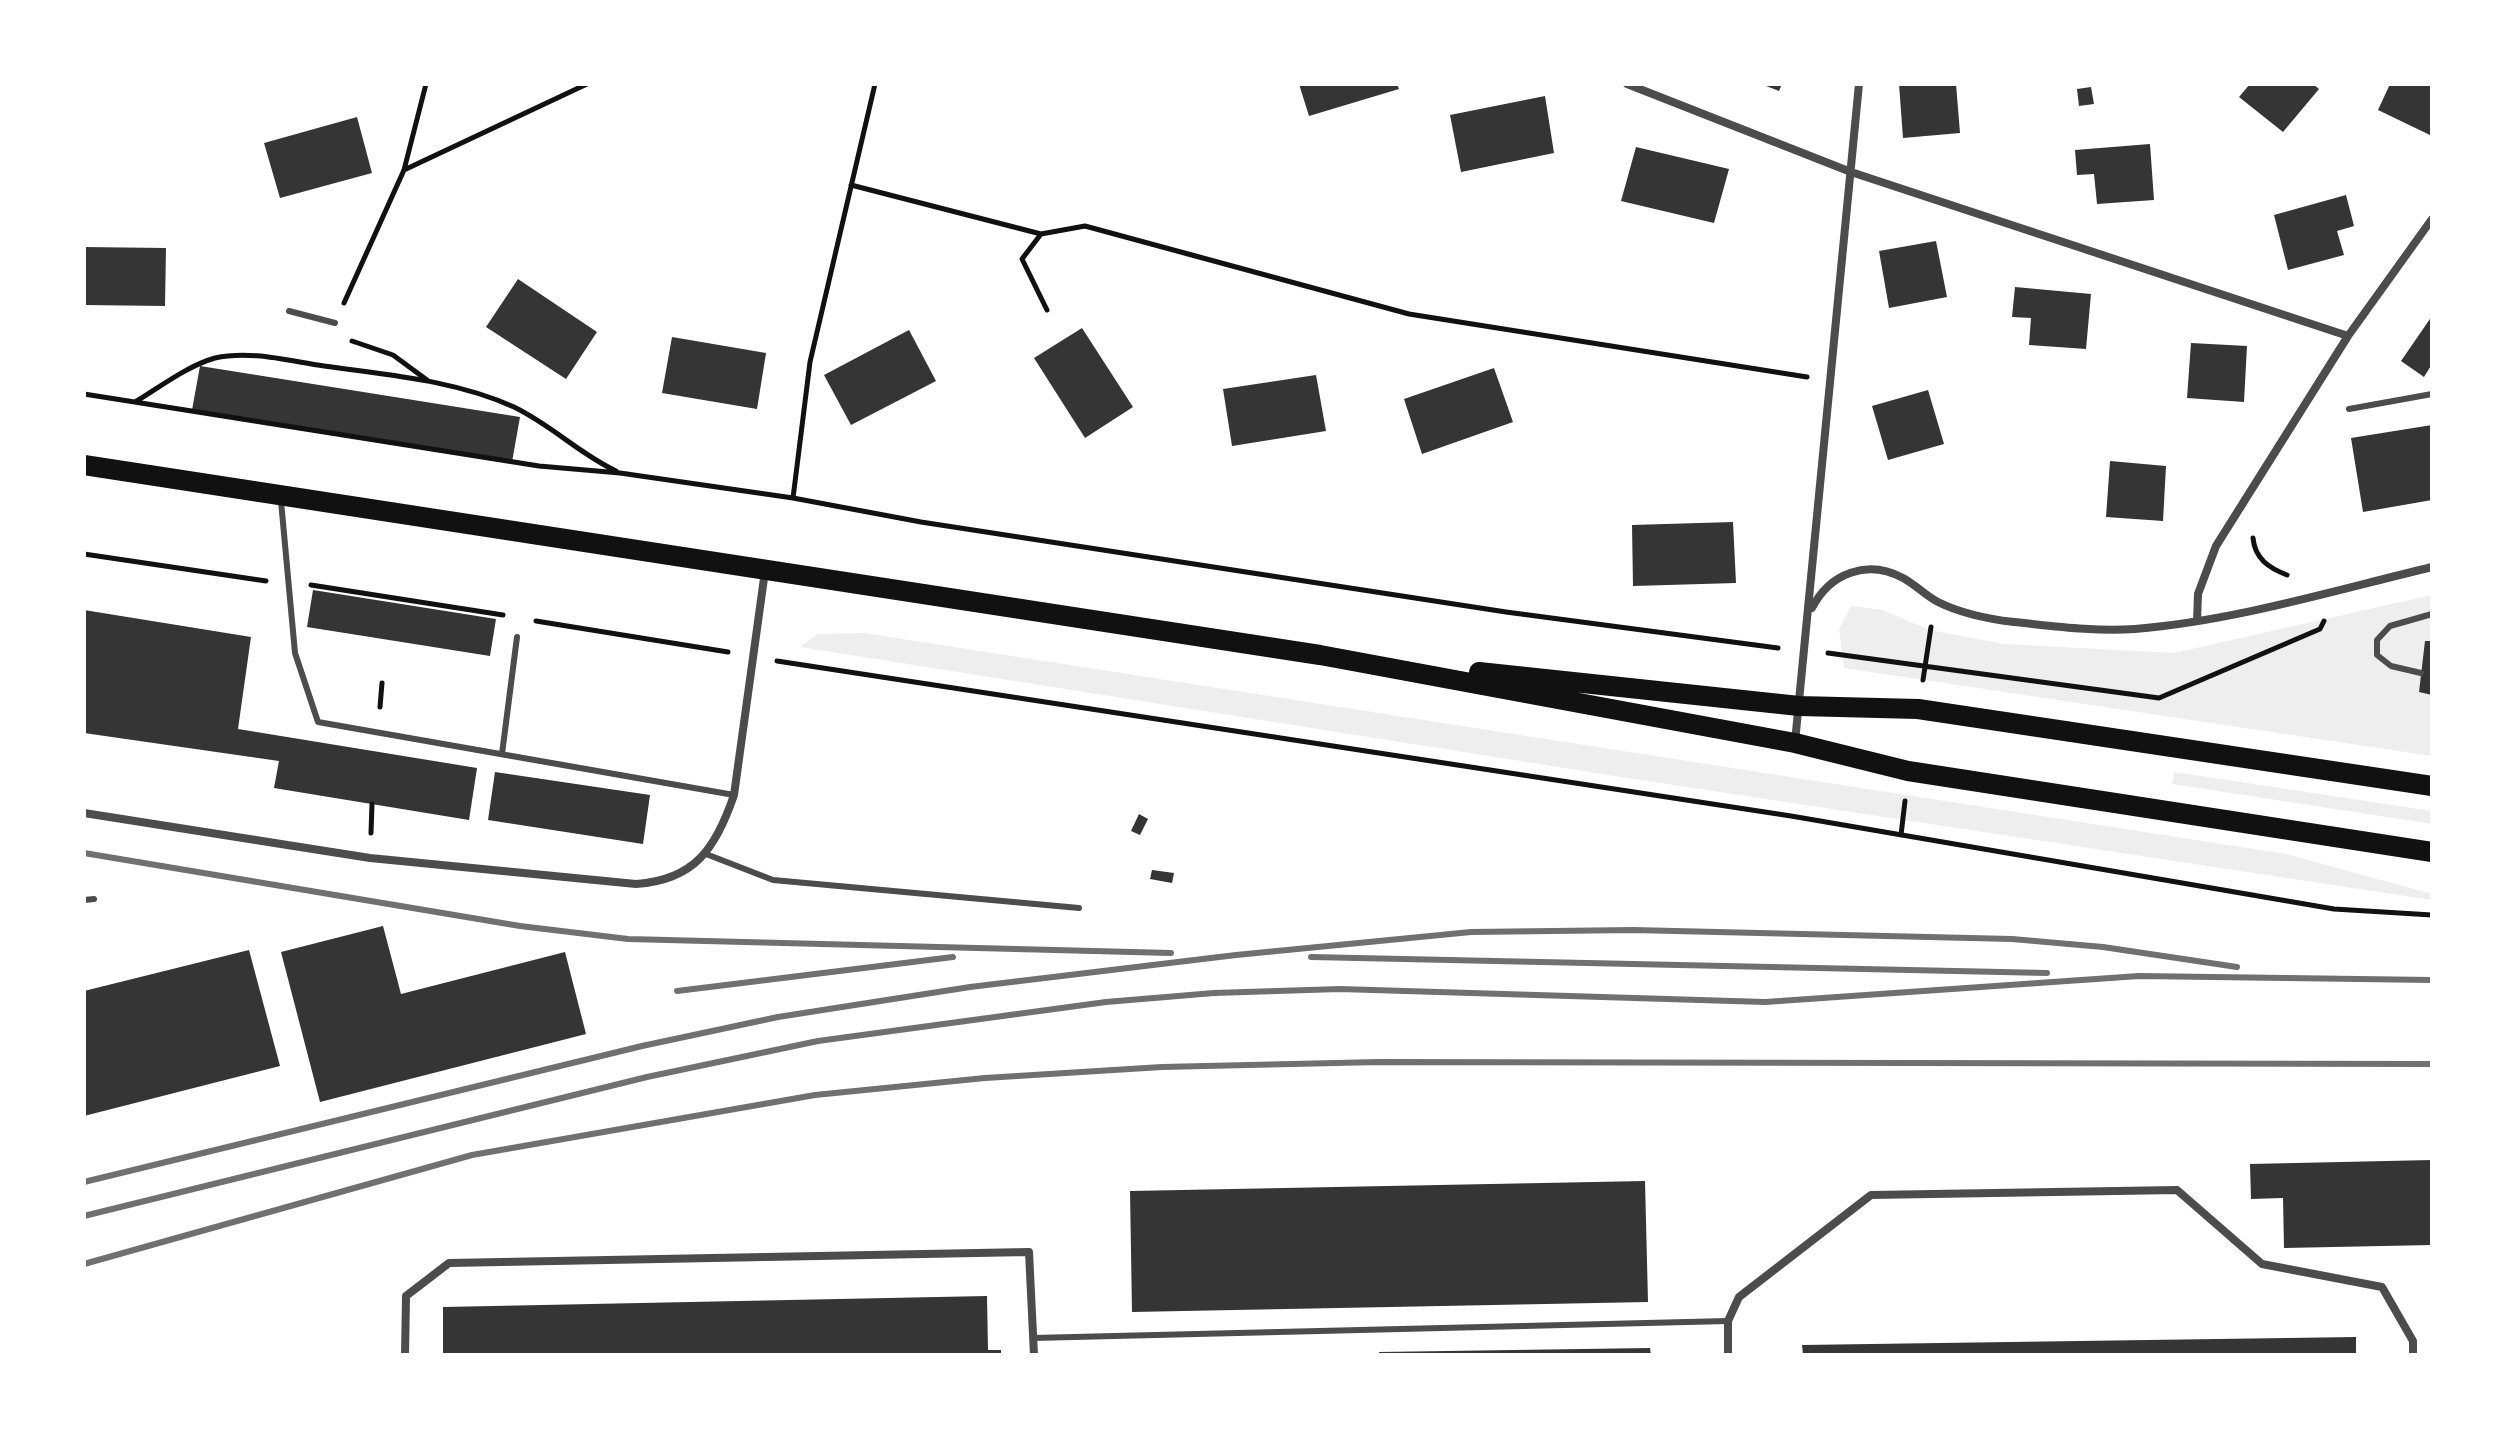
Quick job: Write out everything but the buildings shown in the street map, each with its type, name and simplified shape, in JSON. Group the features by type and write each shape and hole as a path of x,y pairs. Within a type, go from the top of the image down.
{"main road":[{"path":"84,465 1320,655 1795,743 1908,771 2432,852"},
{"path":"1320,655 1799,706 1918,709 2432,786"}],"street":[{"path":"1627,84 1851,172 2348,336"},
{"path":"1795,743 1859,84"},
{"path":"2197,621 2198,594 2216,546 2348,336 2432,219"},
{"path":"1810,613 1821,592 1835,579 1866,569 1902,578 1938,602 1970,614 2041,625 2132,629 2197,621 2432,567"},
{"path":"84,813 370,858 636,884 659,882 682,873 706,854 725,822 734,795 765,571"},
{"path":"1728,1355 1728,1321 1739,1297 1871,1195 2177,1190 2262,1264 2382,1287 2413,1341 2413,1355"},
{"path":"405,1355 406,1296 449,1263 1029,1252 1034,1355"}],"lane":[{"path":"289,311 335,323"},
{"path":"2349,409 2432,394"},
{"path":"281,495 295,653 318,722 734,795"},
{"path":"2421,673 2391,666 2377,655 2377,640 2390,626 2432,614"},
{"path":"502,754 517,637"},
{"path":"706,854 773,880 1079,908"},
{"path":"84,900 94,899"},
{"path":"1033,1338 1728,1321"}],"path":[{"path":"426,84 404,170 332,334 393,355 428,381"},
{"path":"404,170 587,84"},
{"path":"793,498 810,362 875,84"},
{"path":"851,185 1041,234 1085,226 1409,314 1831,381"},
{"path":"1041,234 1022,259 1047,310"},
{"path":"134,402 212,359 245,354 428,381 510,406 565,435 584,456 620,473"},
{"path":"84,394 539,466 620,473 793,498 921,522 1506,612 2159,698 2320,629 2337,590"},
{"path":"2253,528 2254,549 2264,562 2288,575 2303,574"},
{"path":"1925,665 1938,602"},
{"path":"522,618 1791,816 2334,909 2432,915"}],"shaded area":[{"path":"2432,595 2432,756 1844,668 1839,629 1851,606 1882,610 1930,630 2004,644 2174,653"},
{"path":"864,633 2286,854 2432,894 2432,900 1634,779 800,647 818,634"},
{"path":"2174,772 2432,811 2432,824 2172,784"}],"railway":[{"path":"84,853 520,926 628,939 1171,953"},
{"path":"84,1182 642,1046 778,1017 970,987 1236,955 1471,932 1633,930 2012,939 2103,947 2237,967"},
{"path":"677,991 953,957"},
{"path":"1311,957 2047,973"},
{"path":"84,1216 647,1077 818,1041 1106,1002 1214,993 1340,989 1765,1002 2139,976 2432,980"},
{"path":"84,1264 472,1155 815,1095 985,1078 1162,1067 1379,1062 2432,1064"}]}
